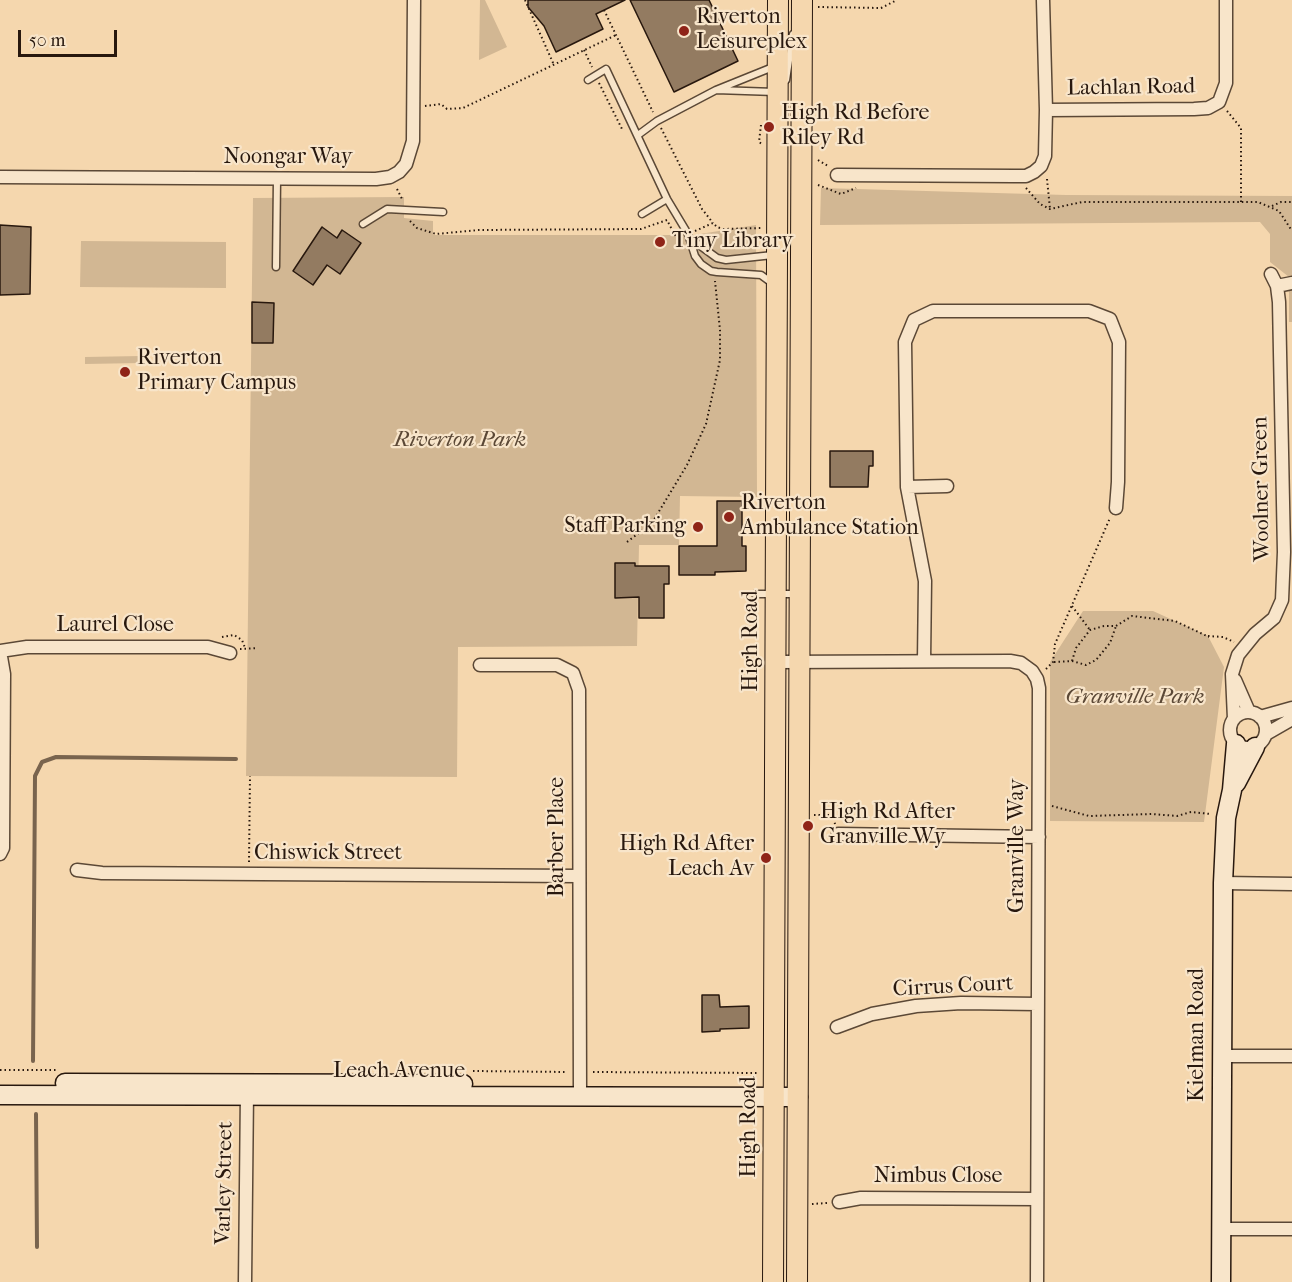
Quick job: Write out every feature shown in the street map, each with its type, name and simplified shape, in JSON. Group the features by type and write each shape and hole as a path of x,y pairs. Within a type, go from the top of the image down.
{"main road":[{"name":"High Road","path":"778,0 780,259 791,285 800,594 797,1282"},
{"name":"High Road","path":"773,1282 776,594 806,2"}],"street":[{"name":"Noongar Way","path":"0,177 376,179 390,177 406,164 413,141 414,0"},
{"path":"837,175 1026,176 1041,166 1045,156 1047,110 1043,0"},
{"name":"Lachlan Road","path":"1047,110 1194,109 1208,108 1219,102 1226,83 1226,0"},
{"name":"Woolner Green","path":"1232,674 1238,655 1243,648 1274,618 1279,610 1288,552 1287,395 1277,286 1271,274"},
{"path":"1277,286 1292,283"},
{"path":"924,661 925,581 907,487 905,342 914,320 933,311 1089,311 1110,320 1119,342 1116,508"},
{"path":"907,487 947,486"},
{"name":"Laurel Close","path":"0,651 27,647 208,647 230,653"},
{"path":"0,651 4,674 3,848 0,854"},
{"path":"776,662 1010,661 1021,663 1032,670"},
{"name":"Barber Place","path":"480,665 557,665 573,673 579,690 580,1090"},
{"name":"Granville Way","path":"1032,670 1039,688 1037,1282"},
{"path":"1232,674 1255,714 1264,722 1261,741"},
{"name":"Kielman Road","path":"1221,1282 1223,884 1226,818 1232,790 1236,744 1230,729 1234,719 1232,674"},
{"path":"1234,719 1238,715 1292,708"},
{"path":"1236,744 1245,748 1261,741 1292,719"},
{"name":"Kielman Road","path":"1232,790 1261,741"},
{"path":"838,834 1039,837"},
{"name":"Chiswick Street","path":"77,870 102,873 579,876"},
{"path":"1223,884 1292,884"},
{"name":"Cirrus Court","path":"837,1027 872,1014 916,1006 1038,1004"},
{"path":"1221,1056 1292,1056"},
{"name":"Leach Avenue","path":"0,1083 247,1090"},
{"name":"Leach Avenue","path":"0,1095 247,1090 798,1091"},
{"name":"Varley Street","path":"245,1282 247,1090"},
{"name":"Nimbus Close","path":"839,1202 861,1198 1037,1199"},
{"path":"1221,1229 1292,1230"}],"lane":[{"path":"716,90 778,92 784,88 806,2"},
{"path":"638,135 657,121 716,90 778,65"},
{"path":"588,80 606,69 668,199 690,237 695,256 701,264 711,271 761,275 791,285"},
{"path":"276,267 277,179"},
{"path":"642,214 668,199"},
{"path":"363,224 387,209 443,212"},
{"path":"690,237 717,258 726,260 780,259"},
{"path":"755,594 800,594"}],"path":[{"path":"525,0 554,64"},
{"path":"806,2 881,8 897,0"},
{"path":"421,106 441,104 447,109 463,108 616,35"},
{"path":"1219,102 1241,128 1241,202"},
{"path":"1041,166 1046,171 1050,209"},
{"path":"817,184 841,194 863,187"},
{"path":"1024,187 1040,204 1050,209 1082,202 1258,202 1272,206 1279,211 1292,231"},
{"path":"397,189 406,217 417,228 436,234 479,230 642,229 667,220 677,239 690,237 713,223 723,229 761,228"},
{"path":"1272,206 1281,202 1292,202"},
{"path":"627,542 652,523 687,465 706,424 720,360 720,330 715,280 717,272"},
{"path":"1053,662 1055,644 1106,523 1116,508"},
{"path":"1072,605 1090,630"},
{"path":"1072,661 1076,648 1090,630 1104,626 1116,626 1132,616 1175,621 1208,637 1223,637 1243,648"},
{"path":"1032,670 1043,671 1053,662 1072,661 1086,665 1096,660 1110,643 1116,626"},
{"path":"230,653 245,648 258,648"},
{"path":"249,874 250,776"},
{"path":"1049,805 1089,816 1152,814 1177,816 1191,812 1204,812 1226,818"},
{"path":"814,815 833,815 838,834"}],"green space":[{"path":"480,0 485,0 507,47 479,60"},
{"path":"821,188 1066,195 1292,196 1292,322 1289,322 1289,277 1270,262 1270,234 1260,222 820,225"},
{"name":"Riverton Park","path":"404,197 404,218 433,221 433,235 694,235 756,225 757,497 680,496 679,545 639,545 637,646 458,647 457,777 246,776 253,198"},
{"path":"81,241 226,242 226,288 80,287"},
{"path":"141,356 141,363 85,364 85,357"},
{"name":"Granville Park","path":"1083,611 1153,611 1208,636 1224,667 1204,822 1050,821 1050,662"}],"building":[{"path":"528,0 625,0 596,14 603,29 556,52 544,26 528,7"},
{"name":"Riverton Leisureplex","path":"630,0 709,0 738,61 674,92"},
{"path":"0,225 31,227 30,294 0,295"},
{"path":"322,227 337,238 342,230 361,243 340,274 327,265 313,285 293,271"},
{"path":"252,302 274,303 273,343 252,343"},
{"path":"830,451 873,451 873,466 869,466 868,487 830,487"},
{"path":"717,501 742,501 742,546 746,546 746,571 715,572 715,575 679,575 679,546 717,546"},
{"path":"615,563 635,563 635,566 669,566 669,584 664,584 664,618 639,618 639,597 615,598"},
{"path":"702,995 719,995 720,1007 749,1006 749,1028 702,1032"}],"waterway":[{"path":"33,1061 35,776 42,762 56,757 236,759"},
{"path":"36,1114 37,1247"}],"place":[{"name":"Riverton Leisureplex","path":"684,31"},
{"name":"High Rd Before Riley Rd","path":"769,127"},
{"name":"Tiny Library","path":"660,242"},
{"name":"Riverton Primary Campus","path":"125,372"},
{"name":"Riverton Ambulance Station","path":"729,517"},
{"name":"Staff Parking","path":"698,527"},
{"name":"High Rd After Granville Wy","path":"808,826"},
{"name":"High Rd After Leach Av","path":"766,858"}]}
